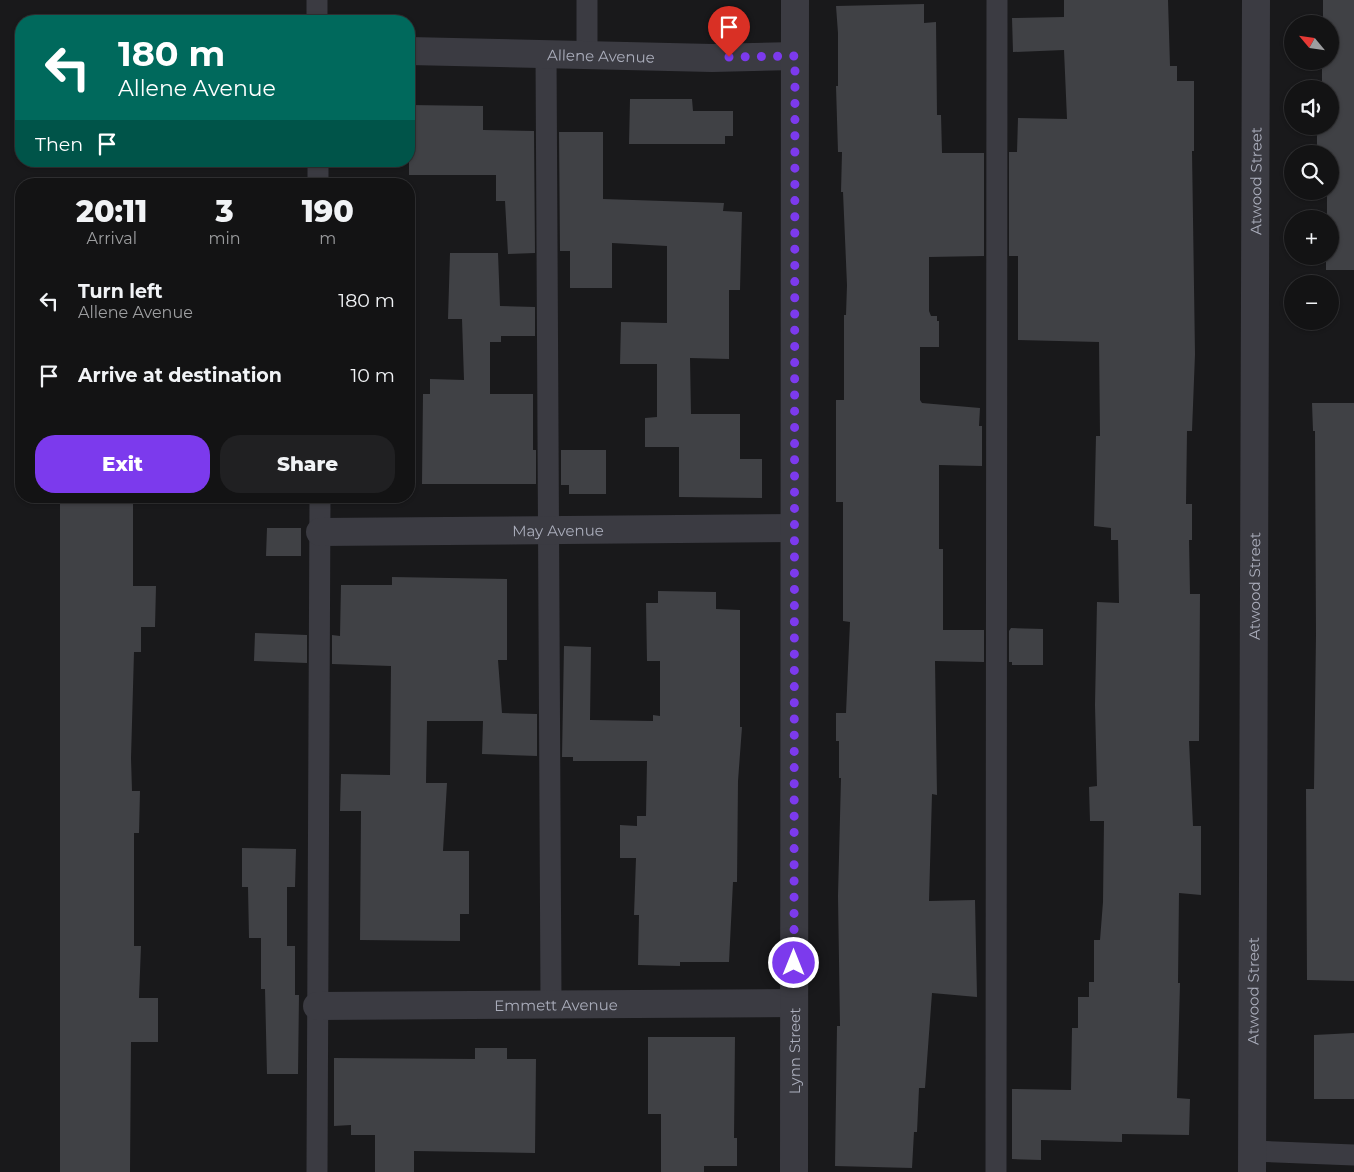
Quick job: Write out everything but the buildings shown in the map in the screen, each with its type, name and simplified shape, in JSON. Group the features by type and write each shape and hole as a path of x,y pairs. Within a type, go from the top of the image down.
{"street":[{"name":"Lynn Street","path":"794,1172 795,0"},
{"name":"Atwood Street","path":"1252,1162 1256,0"},
{"name":"Allene Avenue","path":"415,52 546,53 712,58 795,56"},
{"name":"May Avenue","path":"320,532 794,528"},
{"name":"Emmett Avenue","path":"317,1006 551,1003 794,1003"}],"lane":[{"path":"317,0 317,15"},
{"path":"587,0 587,54"},
{"path":"996,1172 997,0"},
{"path":"546,53 551,1003"},
{"path":"316,1172 320,503"},
{"path":"1252,1162 1354,1155"}],"route":[{"path":"729,57 795,56 794,963"}]}
